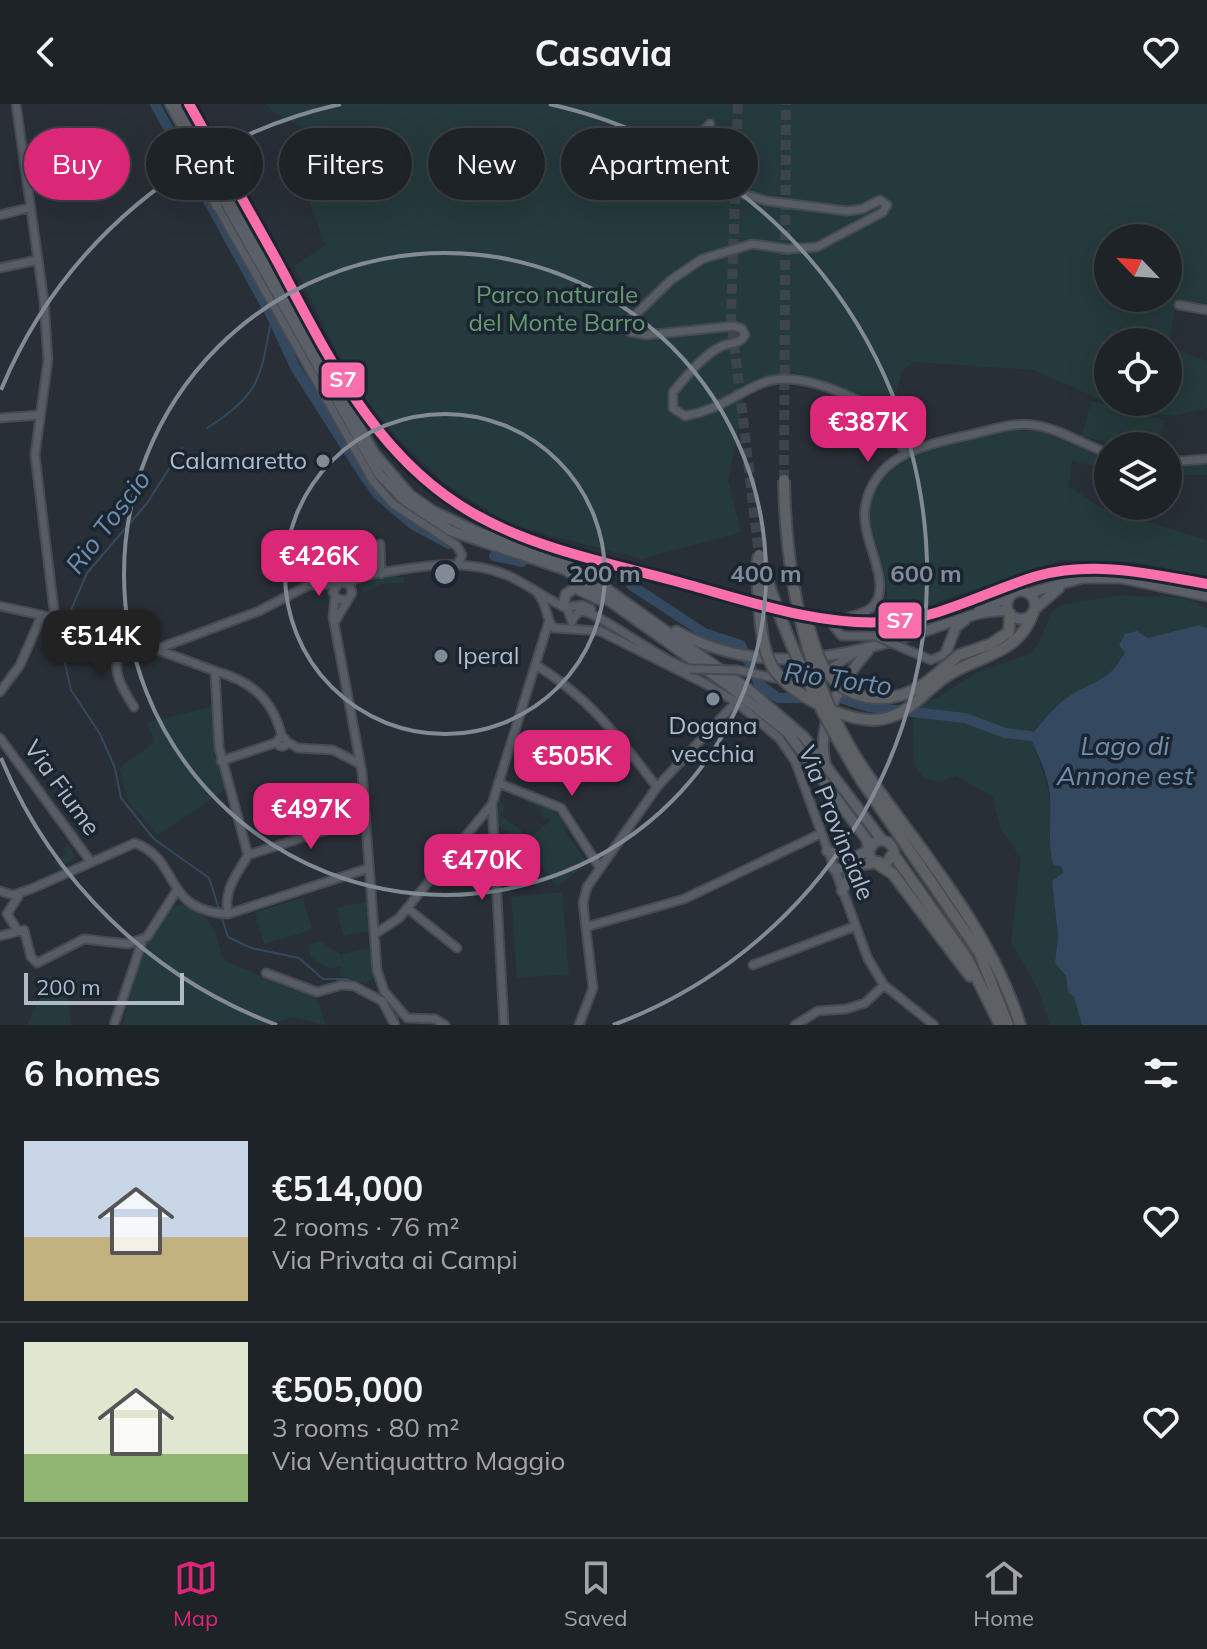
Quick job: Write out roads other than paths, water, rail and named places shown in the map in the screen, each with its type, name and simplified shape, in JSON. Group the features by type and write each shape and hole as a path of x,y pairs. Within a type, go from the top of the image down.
{"highway":[{"path":"784,480 787,545 802,632 836,722 853,753 973,922 1009,993 1020,1025"},
{"path":"787,545 819,657 837,683 862,697 884,699 909,694 958,667 1015,644 1027,631 1034,611"},
{"path":"1008,1025 998,991 979,952 862,781 823,716 788,642 759,555 756,569 767,656 777,676 789,687 852,717 874,720 898,714 952,660 1009,632 1009,613"},
{"path":"947,650 963,652 981,647"},
{"path":"894,855 968,960 1000,1025"},
{"path":"876,864 893,874 956,956 975,985 993,1025"}],"main road":[{"path":"174,105 187,151 217,206"},
{"path":"174,105 374,453 392,477 410,495 452,522 570,563 785,718 882,840 893,846 894,855 886,864 834,869"},
{"path":"174,105 367,456 387,483 404,500 451,531 566,570 788,733 867,840 876,864"},
{"path":"658,624 740,653 795,660 858,652 986,611 1009,613 1022,620 1052,592 1082,578"},
{"path":"898,639 1020,591 1029,593 1082,578 1121,578 1207,596"},
{"path":"562,606 568,592 581,588 659,637"},
{"path":"1029,593 1035,600 1034,611"},
{"path":"1009,597 1009,613"},
{"path":"947,650 959,623 986,611"},
{"path":"826,766 822,748 824,727 849,676 871,648"},
{"path":"827,851 854,858 882,840"},
{"path":"834,869 846,858"},
{"path":"842,891 855,866"}],"street":[{"path":"16,104 48,360 35,455 55,618"},
{"path":"710,124 698,136 688,162 690,172 699,180 776,203 850,211 880,200 887,205 883,212 824,244 788,249 749,245 696,262 668,283 629,321 630,332 648,335 734,326 742,329 745,335 740,342 715,351 673,392 673,408 685,416 715,410 763,382 780,378 803,379 879,411 889,421 905,453"},
{"path":"217,206 362,464 393,504 457,546 462,555 458,564"},
{"path":"0,215 28,208"},
{"path":"0,268 37,260"},
{"path":"1182,306 1207,310"},
{"path":"0,418 39,415"},
{"path":"947,650 931,660 876,636 842,636 834,627 841,620 867,612 878,598 879,582 865,528 866,506 880,474 905,453 1022,425 1039,426 1094,448"},
{"path":"1182,461 1207,459"},
{"path":"377,574 380,544"},
{"path":"157,649 259,611 313,585 458,564 499,572 562,606 586,606 597,617"},
{"path":"335,627 345,600 360,582 377,574"},
{"path":"342,583 352,593"},
{"path":"342,583 334,595 335,627 360,764 377,970 395,1025"},
{"path":"313,585 345,600"},
{"path":"538,594 549,617 563,629"},
{"path":"0,606 55,618 121,643 157,649 254,687 270,706 282,740 298,748 333,750 360,764"},
{"path":"504,1025 492,804 546,641 549,617 562,606"},
{"path":"562,606 572,620"},
{"path":"546,641 584,610 670,661 690,669 750,671 781,678 849,676"},
{"path":"0,692 20,665 42,615"},
{"name":"Via Provinciale","path":"572,620 582,629"},
{"name":"Via Provinciale","path":"563,629 600,631 736,702 779,738 795,761 868,959 884,985 934,1025"},
{"path":"121,643 116,656 117,680 134,707"},
{"path":"812,676 858,652"},
{"path":"536,665 573,688 605,722 657,787"},
{"path":"215,671 221,761 248,855"},
{"path":"579,1025 593,988 585,895 600,868 657,787 736,702"},
{"name":"Via Fiume","path":"0,738 91,862"},
{"path":"221,761 282,740"},
{"path":"498,783 561,808 600,868"},
{"path":"375,934 407,908 492,804"},
{"path":"223,913 229,884 248,855 365,818"},
{"path":"586,927 684,899 820,834"},
{"path":"0,891 13,895 135,843 152,849 182,899 194,907 223,913 369,868"},
{"path":"0,936 24,930 31,957 37,963 84,939 128,944 143,939 153,930 177,890"},
{"path":"16,928 7,914 21,892"},
{"path":"407,908 457,948"},
{"path":"753,965 856,926"},
{"path":"114,1025 143,939"},
{"path":"266,973 317,992 347,984 385,998 406,1022 435,1019 445,1025"},
{"path":"795,1025 818,1011 846,1009 865,1003 884,985"},
{"path":"920,1025 923,1016"}],"water":[{"name":"Lago di Annone est","path":"1199,625 1207,628 1207,1025 1082,1025 1074,997 1068,992 1066,976 1055,963 1058,936 1052,881 1063,873 1061,867 1053,864 1048,783 1030,736 1065,699 1102,679 1113,669 1125,652 1119,645 1125,634 1137,631 1148,638"}],"waterway":[{"name":"Rio Torto","path":"155,104 272,317 295,367 363,474 378,495 412,524 449,544"},
{"name":"Rio Toscio","path":"207,428 249,394 261,370 272,317"},
{"name":"Rio Toscio","path":"67,619 87,573 148,502 182,448"},
{"name":"Rio Torto","path":"494,556 522,562"},
{"name":"Rio Torto","path":"631,585 704,633 741,645 759,684 778,698 840,698 869,707 965,718 1005,733 1030,736"},
{"name":"Rio Toscio","path":"66,625 64,659 71,690 100,734 115,768 121,798 154,839 209,878 228,937 251,948 299,958 323,979 347,979 390,1003"},
{"name":"Rio Toscio","path":"396,1011 399,1025"}],"tunnel":[{"path":"738,104 731,317 759,555"},
{"path":"784,480 786,104"}],"place":[{"name":"Calamaretto","path":"323,461"},
{"name":"Iperal","path":"441,656"},
{"name":"Dogana vecchia","path":"713,699"}],"park label":[{"name":"Parco naturale del Monte Barro","path":"557,309"}]}
